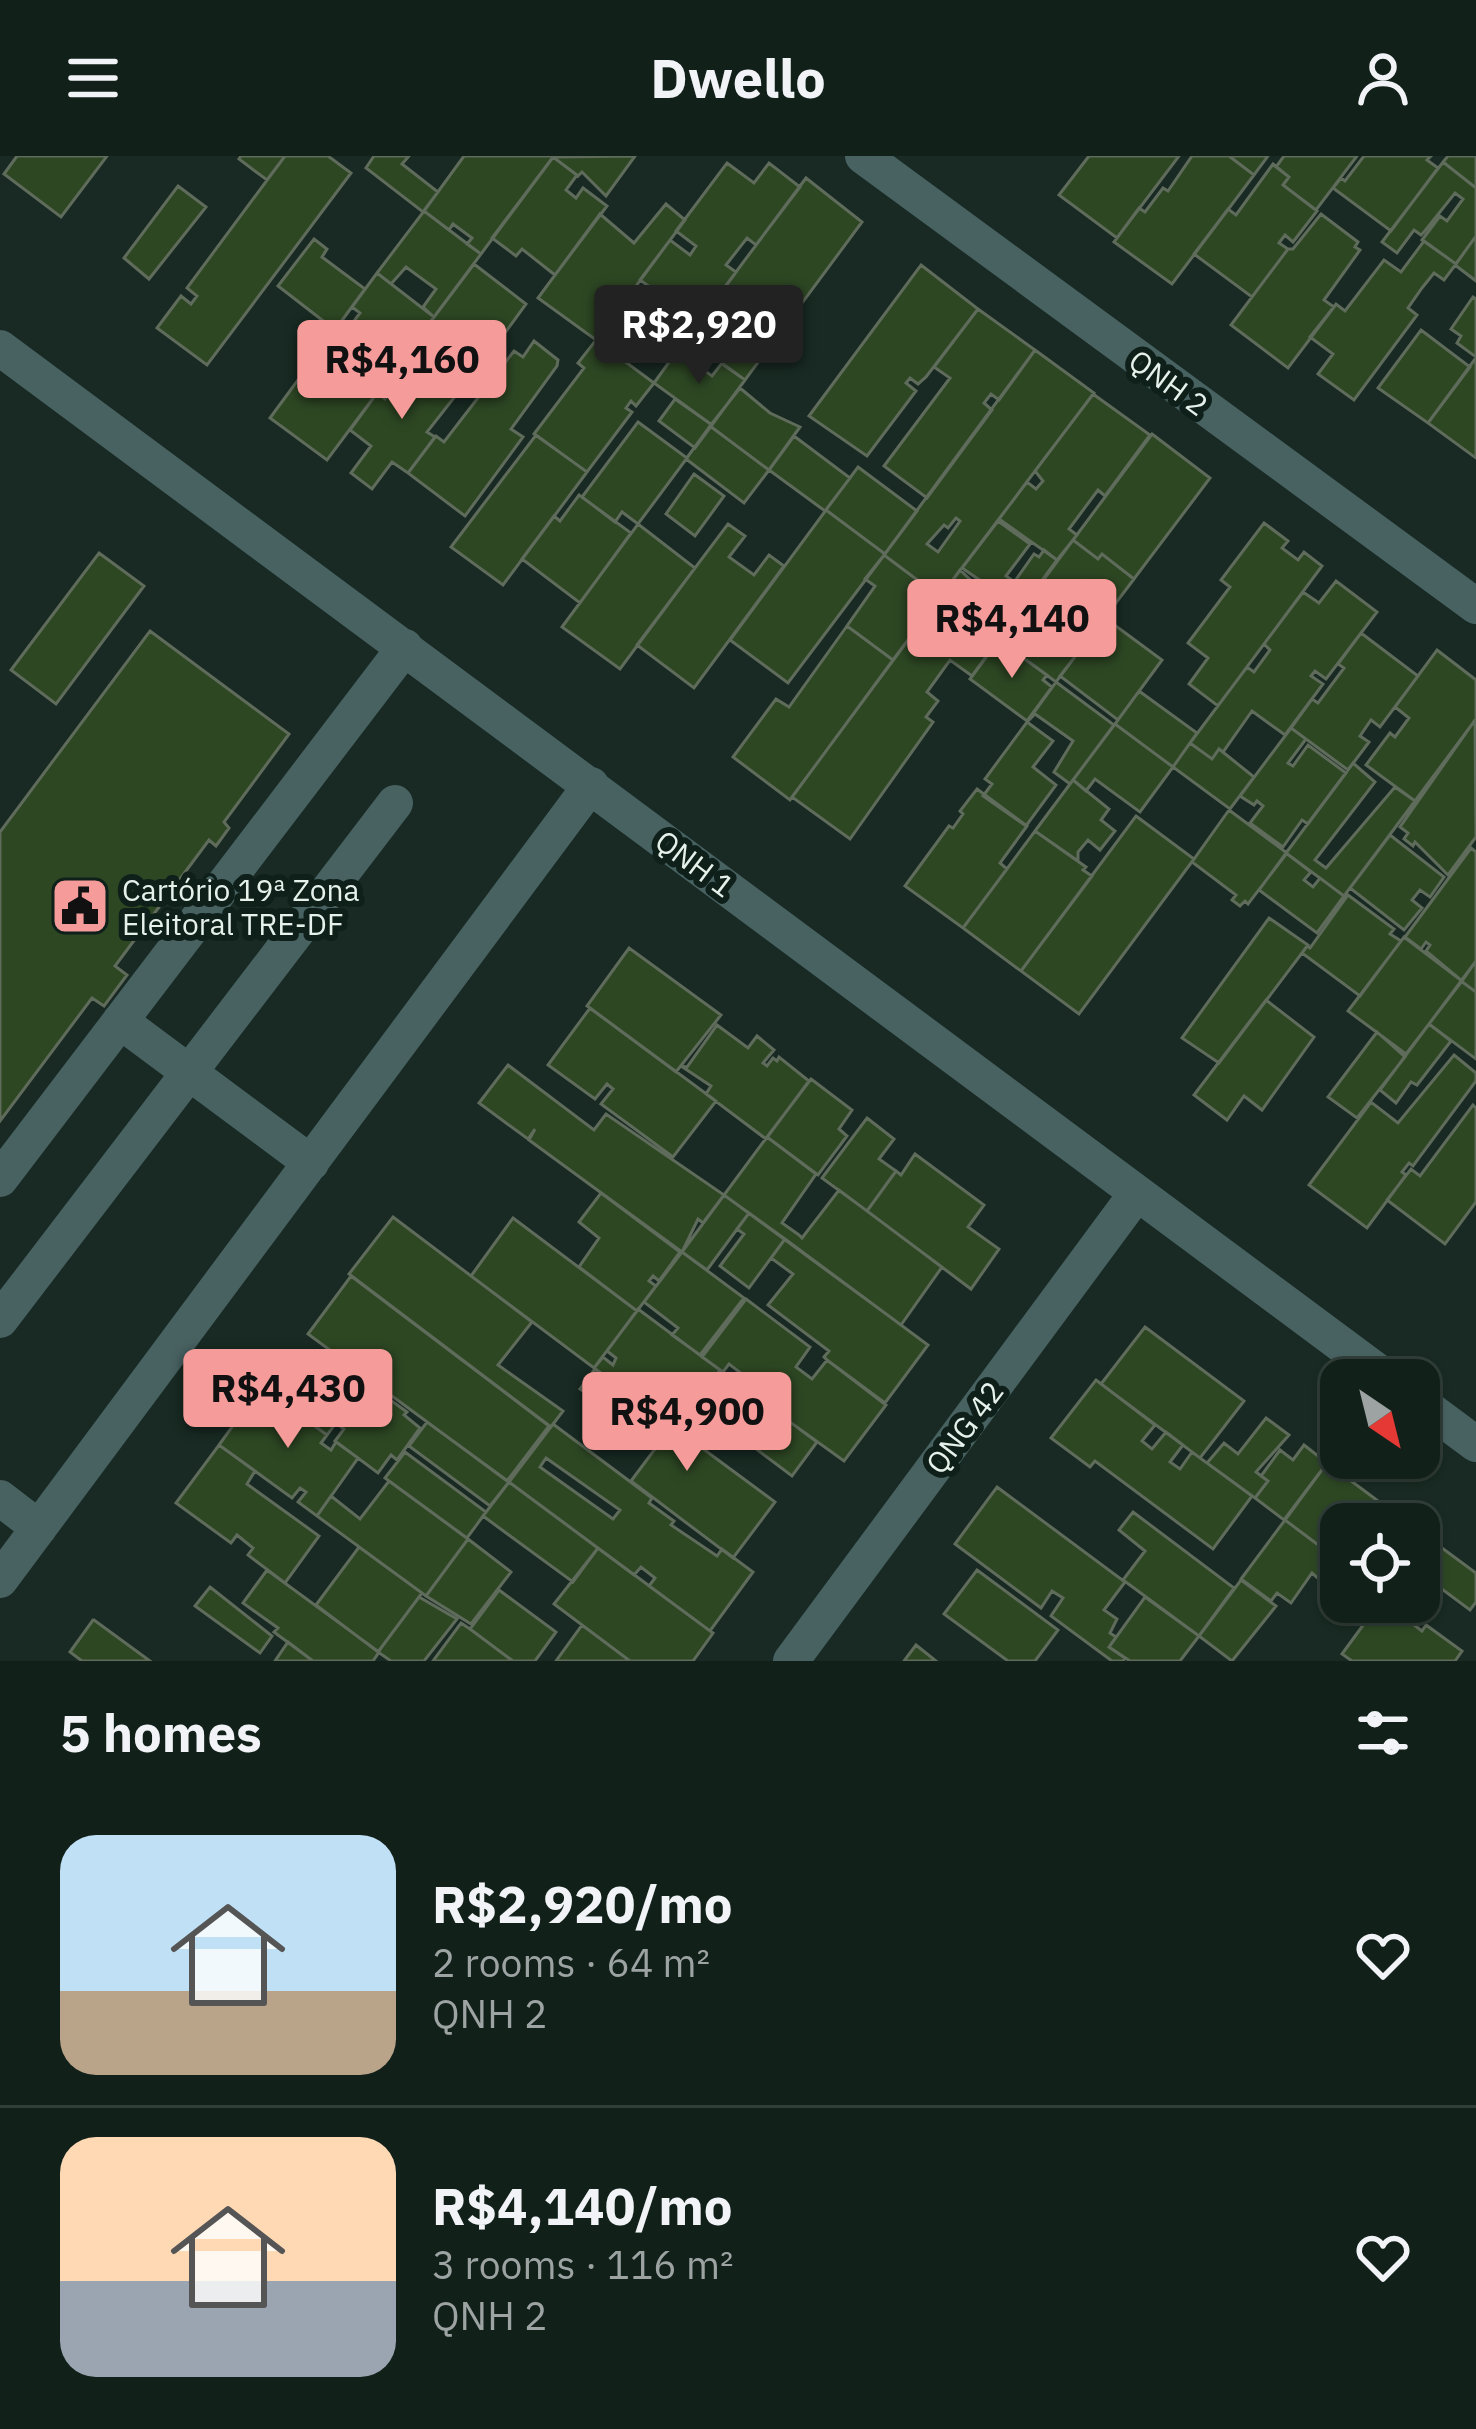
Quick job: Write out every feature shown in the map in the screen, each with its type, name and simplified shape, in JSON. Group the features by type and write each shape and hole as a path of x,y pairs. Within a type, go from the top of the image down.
{"street":[{"name":"QNH 2","path":"863,156 1476,607"},
{"name":"QNH 1","path":"0,347 1361,1359"},
{"path":"0,1179 405,647"},
{"path":"0,1580 591,785"},
{"path":"0,1320 395,803"},
{"path":"120,1021 310,1162"},
{"name":"QNG 42","path":"791,1661 1137,1193"},
{"path":"1440,1417 1476,1444"},
{"path":"0,1498 39,1528"}],"building":[{"path":"17,156 107,156 61,217 4,174"},
{"path":"241,156 285,156 267,180"},
{"path":"285,156 328,156 351,173 207,365 157,328 181,296 191,304 197,296 187,288"},
{"path":"374,156 409,156 402,164 438,192 423,212 366,168"},
{"path":"464,156 554,156 481,254 467,244 472,238 453,224 449,230 424,211"},
{"path":"635,156 606,196 582,172 578,176 553,157"},
{"path":"1089,156 1179,156 1117,238 1059,195"},
{"path":"1192,156 1229,156 1254,175 1172,284 1114,242 1139,208 1145,212 1163,188 1168,191"},
{"path":"1229,156 1268,156 1254,175"},
{"path":"1284,156 1357,156 1316,210 1283,185 1289,177 1276,167"},
{"path":"1364,156 1431,156 1427,160 1438,168 1391,231 1333,188 1341,178 1345,181"},
{"path":"1448,156 1476,156 1476,188 1443,162"},
{"path":"553,157 577,175 566,190 576,198 583,188 607,206 555,275 522,249 516,256 492,238"},
{"path":"1443,162 1476,188 1476,236 1456,264 1422,240 1440,216 1447,221 1463,199 1455,193 1424,232 1414,230 1397,253 1382,242"},
{"path":"727,163 754,183 769,163 800,187 756,245 747,238 726,265 736,272 716,300 705,293 689,315 640,280 670,240 690,255 696,246 676,231"},
{"path":"1273,164 1289,177 1283,185 1317,211 1293,242 1285,235 1279,243 1288,249 1252,297 1194,254 1228,209 1236,215"},
{"path":"806,178 862,222 745,380 722,364 733,351 698,323"},
{"path":"178,186 206,207 149,279 124,258"},
{"path":"666,204 685,220 596,340 538,298 600,214 634,243"},
{"path":"424,211 481,254 434,317 423,307 436,289 406,267 391,284 377,273"},
{"path":"1321,214 1358,242 1355,247 1360,250 1324,300 1334,307 1288,368 1231,325"},
{"path":"1476,236 1476,281 1455,265"},
{"path":"314,239 327,249 322,257 365,289 335,330 278,286"},
{"path":"1424,241 1456,264 1444,280 1434,273 1422,288 1408,308 1417,315 1354,400 1318,374 1333,354 1310,337 1336,304 1345,311 1384,260 1401,272"},
{"path":"474,264 526,304 491,352 461,330 443,355 419,337"},
{"path":"921,265 978,309 926,377 918,384 910,378 906,383 916,391 867,456 809,416"},
{"path":"377,273 434,317 381,389 370,380 366,385 377,393 327,460 270,418 320,350 328,356 360,313 352,307"},
{"path":"1473,297 1476,357 1457,343 1461,336 1451,329"},
{"path":"978,309 1035,350 999,400 991,394 984,403 992,410 927,498 884,466 950,378 934,367"},
{"path":"1421,330 1470,367 1428,423 1378,388"},
{"path":"596,340 654,383 636,406 631,401 626,408 632,412 587,472 534,434 584,368 578,363"},
{"path":"534,341 558,360 557,366 511,429 523,437 465,516 408,473 436,436 444,442 514,351 523,357"},
{"path":"1035,350 1094,393 940,597 884,555","holes":["956,518 960,521 938,552 927,544 944,525 948,528"]},
{"path":"677,351 712,376 722,363 745,380 712,425 654,383"},
{"path":"417,357 460,390 427,432 435,437 408,473 392,462 372,489 351,473 371,446 350,430 377,393 385,399"},
{"path":"1476,360 1476,458 1428,423"},
{"path":"740,388 770,413 800,427 769,470 710,426"},
{"path":"1093,394 1150,435 1105,496 1098,490 1069,529 1077,535 1057,560 999,519 1027,482 1036,489 1043,481 1035,471"},
{"path":"675,399 712,425 695,448 659,421"},
{"path":"638,422 687,458 638,524 622,512 615,522 582,497"},
{"path":"710,426 769,470 744,503 686,459"},
{"path":"1152,434 1210,478 1134,579 1102,554 1098,559 1073,540"},
{"path":"536,435 587,472 503,585 451,547"},
{"path":"794,436 850,478 825,511 769,470"},
{"path":"858,467 917,511 885,554 826,510"},
{"path":"694,474 724,496 695,536 666,514"},
{"path":"579,495 631,533 580,603 522,559 554,516 560,521"},
{"path":"826,510 885,554 788,683 730,640"},
{"path":"998,521 1030,544 1006,576 1032,594 998,640 940,597 960,570 978,587 981,581 962,568"},
{"path":"1264,523 1288,541 1282,548 1298,560 1304,552 1322,566 1218,706 1189,684 1208,658 1188,643 1230,587 1221,580"},
{"path":"638,524 695,568 620,669 562,627"},
{"path":"728,524 745,536 729,557 754,575 769,555 784,566 694,688 637,645"},
{"path":"1073,540 1098,559 1102,554 1134,579 1056,682 999,640","holes":["1085,582 1086,589 1062,620 1068,625 1053,639 1046,633"]},
{"path":"1044,550 1057,560 1032,594 1015,581 1034,554 1039,557"},
{"path":"99,553 144,586 56,704 11,670"},
{"path":"884,555 940,597 893,660 847,626 875,586 865,579"},
{"path":"1336,581 1377,612 1326,679 1315,671 1311,676 1323,684 1285,735 1252,711 1223,752 1219,749 1212,759 1190,743 1247,667 1254,672 1270,650 1264,644 1303,592 1319,603"},
{"path":"940,597 998,640 972,676 950,660 927,692 938,701 926,717 933,722 850,839 792,797"},
{"path":"1105,618 1162,660 1118,720 1060,676"},
{"path":"847,626 893,660 790,800 733,757 776,699 789,707"},
{"name":"Cartório 19ª Zona Eleitoral TRE-DF","path":"150,631 289,734 224,822 229,828 216,846 209,840 115,966 127,975 104,1006 92,998 0,1121 0,832"},
{"path":"1361,633 1418,676 1380,727 1371,720 1360,736 1369,742 1348,770 1291,728 1312,699 1318,703 1344,668 1338,664"},
{"path":"999,640 1008,646 1004,650 1047,675 1043,680 1052,687 1027,721 970,679"},
{"path":"1437,650 1476,680 1476,719 1415,801 1366,765 1390,733 1395,737 1409,718 1395,707"},
{"path":"1056,682 1114,725 1070,784 1054,772 1073,741 1035,714 1027,722"},
{"path":"1139,691 1197,733 1173,767 1115,724"},
{"path":"1475,720 1476,837 1448,875 1415,842 1413,846 1404,839 1408,833 1400,827"},
{"path":"1027,722 1053,741 1033,767 1056,785 1026,826 983,796 992,784 985,779"},
{"path":"1115,724 1173,767 1140,812 1095,779 1086,791 1073,780"},
{"path":"1291,728 1306,739 1288,763 1293,766 1308,745 1346,773 1308,824 1302,820 1283,847 1250,823 1263,806 1240,796"},
{"path":"1190,743 1212,759 1219,749 1254,777 1230,809 1173,767"},
{"path":"1353,763 1375,782 1315,860 1326,868 1395,787 1415,801 1344,896 1286,853"},
{"path":"1073,780 1109,809 1101,820 1115,831 1100,850 1088,840 1078,852 1078,861 1035,831"},
{"path":"977,789 1027,826 1000,863 1007,869 963,928 905,886 949,826 953,828"},
{"path":"1229,810 1287,853 1248,904 1245,901 1240,906 1232,900 1236,895 1192,862"},
{"path":"1136,816 1194,859 1079,1014 1021,971"},
{"path":"1035,831 1092,876 1021,971 963,928"},
{"path":"1390,835 1444,877 1430,897 1420,890 1412,900 1422,908 1404,930 1350,888"},
{"path":"1471,848 1476,852 1476,961 1462,981 1426,951 1430,945 1426,942 1421,949 1405,937"},
{"path":"1286,853 1311,872 1304,880 1313,887 1320,878 1344,896 1317,933 1259,890"},
{"path":"1348,895 1394,929 1390,934 1401,941 1360,996 1302,953"},
{"path":"1269,918 1308,945 1219,1063 1182,1038"},
{"path":"1404,937 1462,981 1406,1054 1348,1011"},
{"path":"629,948 721,1015 676,1072 587,1006"},
{"path":"1476,961 1476,992 1461,981"},
{"path":"1461,981 1476,992 1476,1059 1429,1024"},
{"path":"1266,1000 1314,1037 1262,1110 1244,1096 1227,1120 1194,1095"},
{"path":"590,1008 716,1101 673,1157 601,1104 613,1089 607,1084 595,1099 548,1065"},
{"path":"1429,1024 1451,1041 1417,1085 1411,1082 1396,1103 1380,1090"},
{"path":"717,1025 748,1048 757,1036 774,1050 763,1063 767,1066 779,1057 809,1081 766,1139 706,1094 711,1086 681,1066 687,1067"},
{"path":"1377,1032 1405,1057 1357,1118 1328,1097"},
{"path":"1454,1055 1476,1073 1476,1081 1413,1166 1409,1163 1402,1172 1406,1175 1367,1228 1309,1185 1371,1102 1398,1123"},
{"path":"508,1065 594,1130 606,1114 724,1195 703,1223 698,1219 682,1252 529,1140 535,1129 528,1139 479,1103"},
{"path":"811,1079 852,1110 839,1129 847,1136 818,1175 767,1137"},
{"path":"1473,1105 1476,1202 1445,1244 1387,1200 1411,1169 1420,1176"},
{"path":"867,1118 894,1139 879,1159 896,1171 867,1211 822,1178"},
{"path":"767,1137 816,1174 782,1223 802,1238 839,1190 942,1267 901,1325 724,1195"},
{"path":"915,1154 984,1205 968,1227 999,1249 971,1289 867,1211"},
{"path":"601,1193 680,1252 659,1281 653,1276 649,1281 656,1286 637,1311 579,1267 599,1238 579,1222"},
{"path":"724,1195 749,1213 707,1270 682,1252"},
{"path":"749,1213 785,1239 749,1288 720,1266 744,1234 737,1229"},
{"path":"393,1217 532,1322 498,1365 563,1411 551,1427 349,1274"},
{"path":"513,1218 637,1311 594,1368 471,1276"},
{"path":"785,1239 928,1345 885,1403 827,1360 829,1351 768,1305 793,1274 771,1258"},
{"path":"682,1252 744,1298 700,1355 672,1335 678,1328 644,1302"},
{"path":"351,1276 549,1426 507,1481 308,1334"},
{"path":"746,1299 810,1347 796,1367 812,1379 827,1360 886,1405 844,1461 769,1407 775,1399 729,1364 723,1372 702,1357"},
{"path":"638,1309 720,1370 695,1404 703,1409 684,1434 594,1368 603,1357 613,1365 616,1358 607,1351"},
{"path":"1145,1327 1244,1401 1200,1458 1101,1384"},
{"path":"332,1352 368,1378 365,1382 407,1412 404,1415 420,1428 397,1460 391,1455 378,1473 335,1441 344,1429 336,1423 327,1435 290,1408"},
{"path":"595,1369 775,1502 733,1558 631,1481 658,1445 580,1389"},
{"path":"723,1372 817,1442 792,1476 698,1405"},
{"path":"1096,1380 1155,1425 1142,1441 1152,1449 1166,1432 1183,1445 1170,1462 1180,1469 1192,1452 1252,1496 1213,1549 1095,1461 1090,1467 1051,1438"},
{"path":"261,1387 327,1435 321,1443 331,1450 336,1442 358,1458 317,1516 298,1502 306,1492 300,1488 292,1498 219,1445"},
{"path":"1266,1418 1289,1435 1256,1472 1268,1481 1255,1498 1207,1463 1224,1443 1238,1454"},
{"path":"427,1422 509,1482 490,1506 409,1446"},
{"path":"553,1424 652,1498 649,1503 674,1521 671,1525 717,1556 722,1549 753,1572 710,1631 649,1586 655,1578 641,1567 634,1575 509,1482","holes":["546,1458 620,1510 613,1519 540,1467"]},
{"path":"219,1445 255,1471 247,1484 319,1536 285,1583 248,1555 253,1548 237,1535 231,1543 176,1503"},
{"path":"1304,1445 1320,1458 1320,1472 1284,1520 1255,1498 1268,1481 1261,1476 1280,1450 1293,1460"},
{"path":"405,1452 486,1512 467,1538 385,1478"},
{"path":"1320,1472 1320,1479 1349,1479 1381,1503 1320,1503 1320,1546 1285,1520"},
{"path":"389,1481 468,1539 426,1596 317,1516 331,1496 360,1519"},
{"path":"509,1482 598,1548 573,1582 483,1516"},
{"path":"997,1487 1125,1582 1104,1610 1117,1619 1110,1633 1116,1637 1109,1647 1123,1661 1112,1661 1051,1616 1063,1598 1052,1591 1041,1608 955,1544"},
{"path":"1133,1512 1234,1588 1199,1636 1123,1580 1145,1551 1119,1530"},
{"path":"1285,1520 1320,1546 1320,1580 1312,1573 1291,1603 1277,1593 1271,1601 1241,1579"},
{"path":"468,1539 511,1572 471,1624 426,1596"},
{"path":"1440,1546 1476,1573 1476,1602 1470,1610 1440,1588"},
{"path":"359,1547 422,1593 378,1652 316,1605"},
{"path":"598,1548 713,1633 693,1661 630,1661 554,1604"},
{"path":"267,1570 379,1652 373,1661 313,1661 274,1632 278,1628 243,1603"},
{"path":"977,1570 1058,1630 1035,1661 1008,1661 944,1614"},
{"path":"1241,1580 1276,1606 1232,1661 1199,1636"},
{"path":"210,1587 272,1636 260,1653 195,1606"},
{"path":"499,1590 556,1632 535,1661 513,1661 470,1629"},
{"path":"419,1597 457,1619 424,1661 391,1661 378,1652"},
{"path":"1145,1597 1199,1636 1180,1661 1130,1661 1109,1647"},
{"path":"93,1620 150,1661 82,1661 70,1652"},
{"path":"461,1623 470,1629 513,1661 433,1661"},
{"path":"1365,1623 1411,1623 1422,1631 1426,1625 1462,1651 1455,1661 1352,1661 1342,1654"},
{"path":"582,1625 630,1661 556,1661"},
{"path":"288,1642 313,1661 275,1661"},
{"path":"916,1645 936,1661 904,1661"}],"place":[{"name":"Cartório 19ª Zona Eleitoral TRE-DF","path":"80,906"}]}
